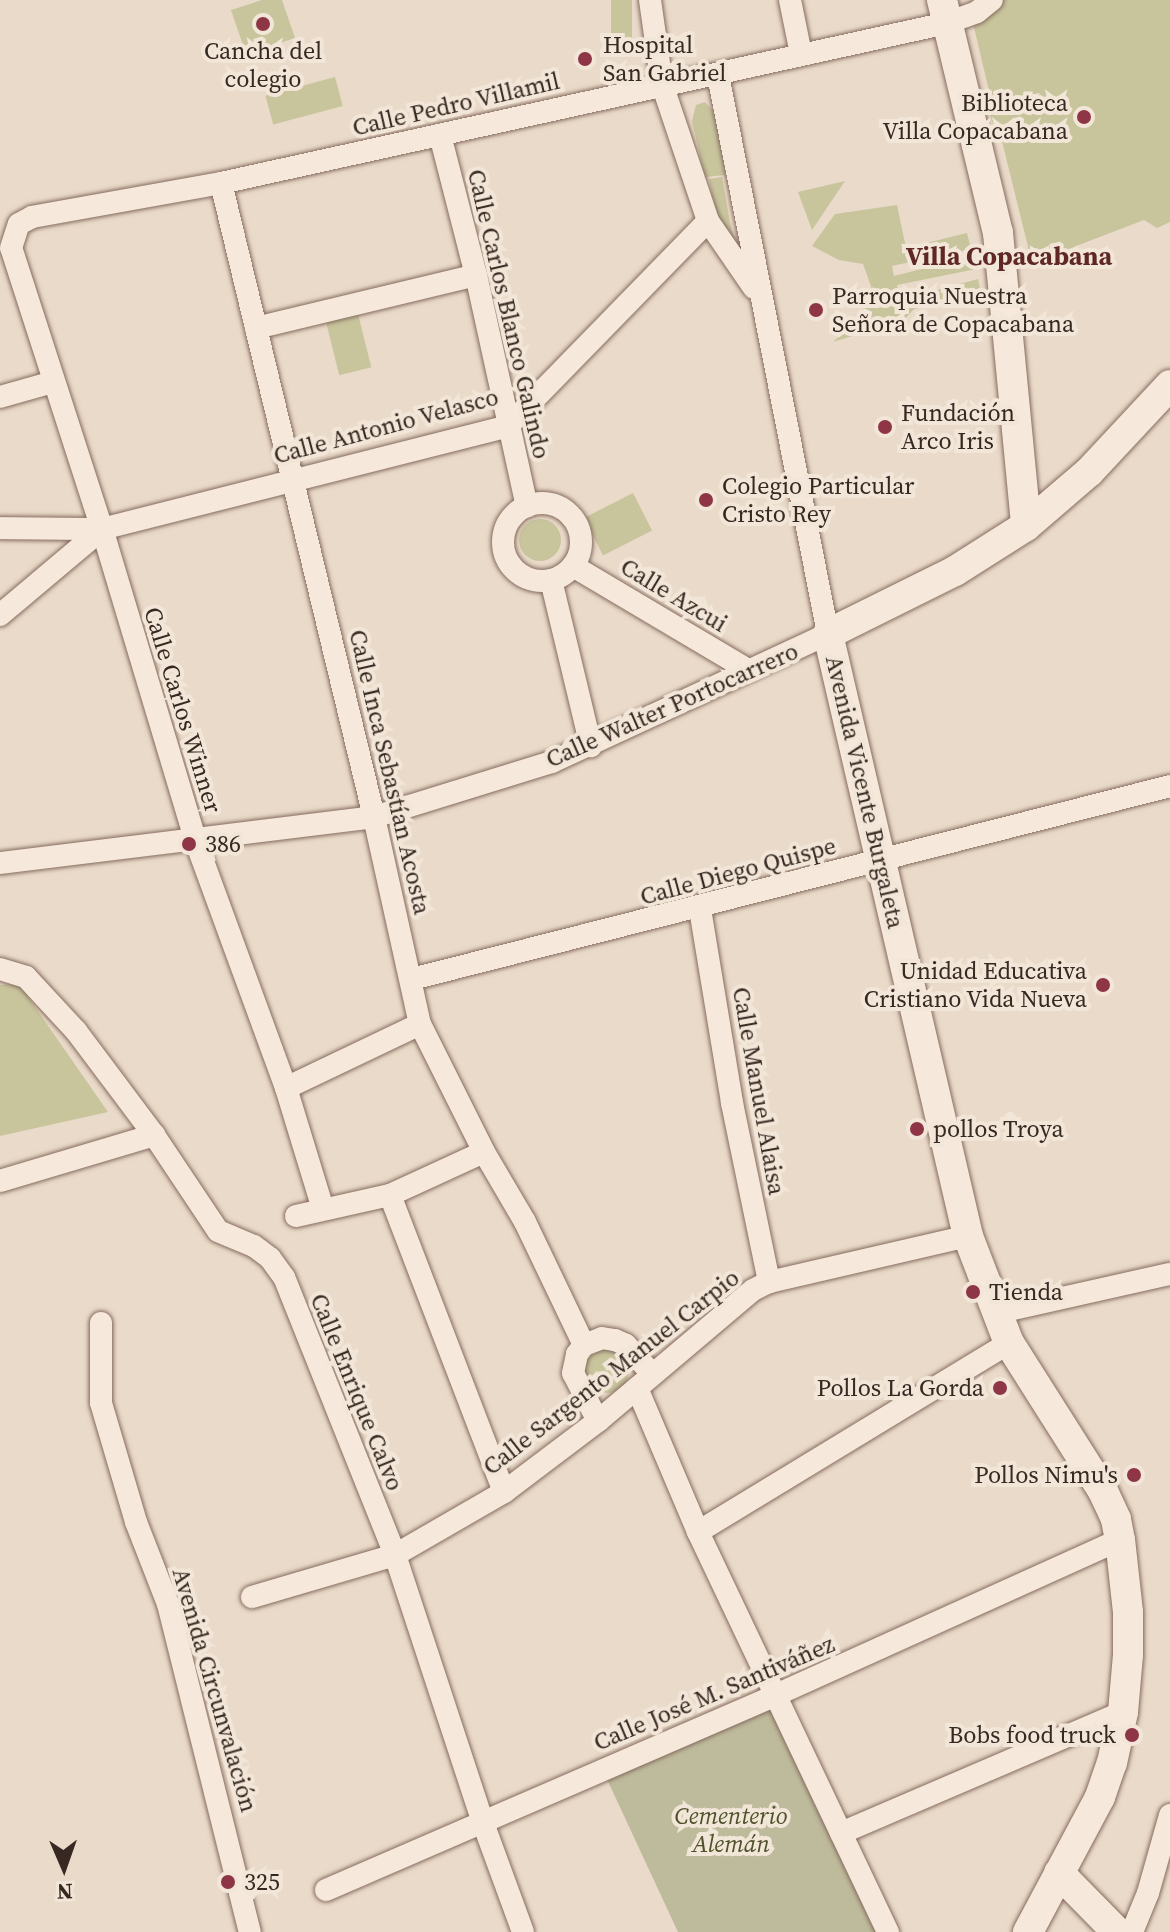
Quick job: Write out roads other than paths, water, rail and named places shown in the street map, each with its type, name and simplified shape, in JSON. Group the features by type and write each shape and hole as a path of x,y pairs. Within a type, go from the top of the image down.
{"main road":[{"path":"944,11 998,233 1026,526"},
{"name":"Calle Walter Portocarrero","path":"828,634 955,571 1026,526 1089,472 1170,385"},
{"name":"Avenida Vicente Burgaleta","path":"828,634 968,1236 1009,1343 1103,1491 1116,1519 1120,1540 1128,1612 1123,1712 1100,1797 1028,1932"},
{"path":"1059,1873 1117,1932"}],"street":[{"path":"650,0 662,84 708,221 759,294"},
{"path":"790,0 801,54"},
{"name":"Calle Pedro Villamil","path":"19,224 32,217 221,183 662,84 718,75 801,54 944,11 977,12 992,0"},
{"name":"Avenida Vicente Burgaleta","path":"718,75 828,634"},
{"name":"Calle Carlos Blanco Galindo","path":"440,135 476,275 527,506"},
{"name":"Calle Inca Sebastían Acosta","path":"221,183 374,817 420,1024 484,1152 525,1222 584,1345"},
{"name":"Calle Antonio Velasco","path":"0,528 102,529 508,426 708,221"},
{"name":"Calle Carlos Winner","path":"19,224 11,248 102,529 196,842 286,1088 323,1209"},
{"path":"256,328 476,275"},
{"path":"0,397 53,382"},
{"path":"553,504 573,518 582,542 573,566 551,580 539,580 518,572 505,554 505,531 509,520 527,506 553,504"},
{"path":"0,615 102,529"},
{"name":"Calle Azcui","path":"573,566 748,670"},
{"path":"551,580 591,746"},
{"name":"Calle Walter Portocarrero","path":"0,863 196,842 374,817 552,762 828,634"},
{"name":"Calle Diego Quispe","path":"412,979 700,909 1170,786"},
{"name":"Calle Manuel Alaisa","path":"700,909 732,1103 769,1282"},
{"name":"Calle Enrique Calvo","path":"0,969 26,977 76,1031 154,1135 218,1231 254,1246 270,1258 284,1277 395,1555 482,1820 523,1932"},
{"path":"286,1088 420,1024"},
{"path":"0,1181 154,1135"},
{"path":"296,1216 390,1195 484,1152"},
{"path":"390,1195 504,1492"},
{"name":"Calle Sargento Manuel Carpio","path":"252,1597 395,1555 504,1492 598,1421 753,1290 769,1282 968,1236"},
{"path":"995,1313 1170,1274"},
{"name":"Avenida Circunvalación","path":"101,1323 101,1403 136,1522 168,1604 250,1932"},
{"path":"598,1421 573,1373 577,1354 584,1345 602,1338 626,1345 644,1381 698,1532 888,1932"},
{"path":"698,1532 1009,1343"},
{"name":"Calle José M. Santiváñez","path":"326,1890 776,1695 1120,1540"},
{"path":"841,1833 1123,1712"},
{"path":"1132,1932 1148,1893 1170,1815"}],"place":[{"name":"Cancha del colegio","path":"263,24"},
{"name":"Hospital San Gabriel","path":"585,59"},
{"name":"Biblioteca Villa Copacabana","path":"1084,117"},
{"name":"Parroquia Nuestra Señora de Copacabana","path":"816,310"},
{"name":"Fundación Arco Iris","path":"885,427"},
{"name":"Colegio Particular Cristo Rey","path":"706,500"},
{"name":"386","path":"189,844"},
{"name":"Unidad Educativa Cristiano Vida Nueva","path":"1103,985"},
{"name":"pollos Troya","path":"917,1129"},
{"name":"Tienda","path":"973,1292"},
{"name":"Pollos La Gorda","path":"1000,1388"},
{"name":"Pollos Nimu's","path":"1134,1475"},
{"name":"Bobs food truck","path":"1132,1735"},
{"name":"325","path":"228,1882"}],"district":[{"name":"Villa Copacabana","path":"1009,257"}],"park label":[{"name":"Cementerio Alemán","path":"731,1830"}]}
